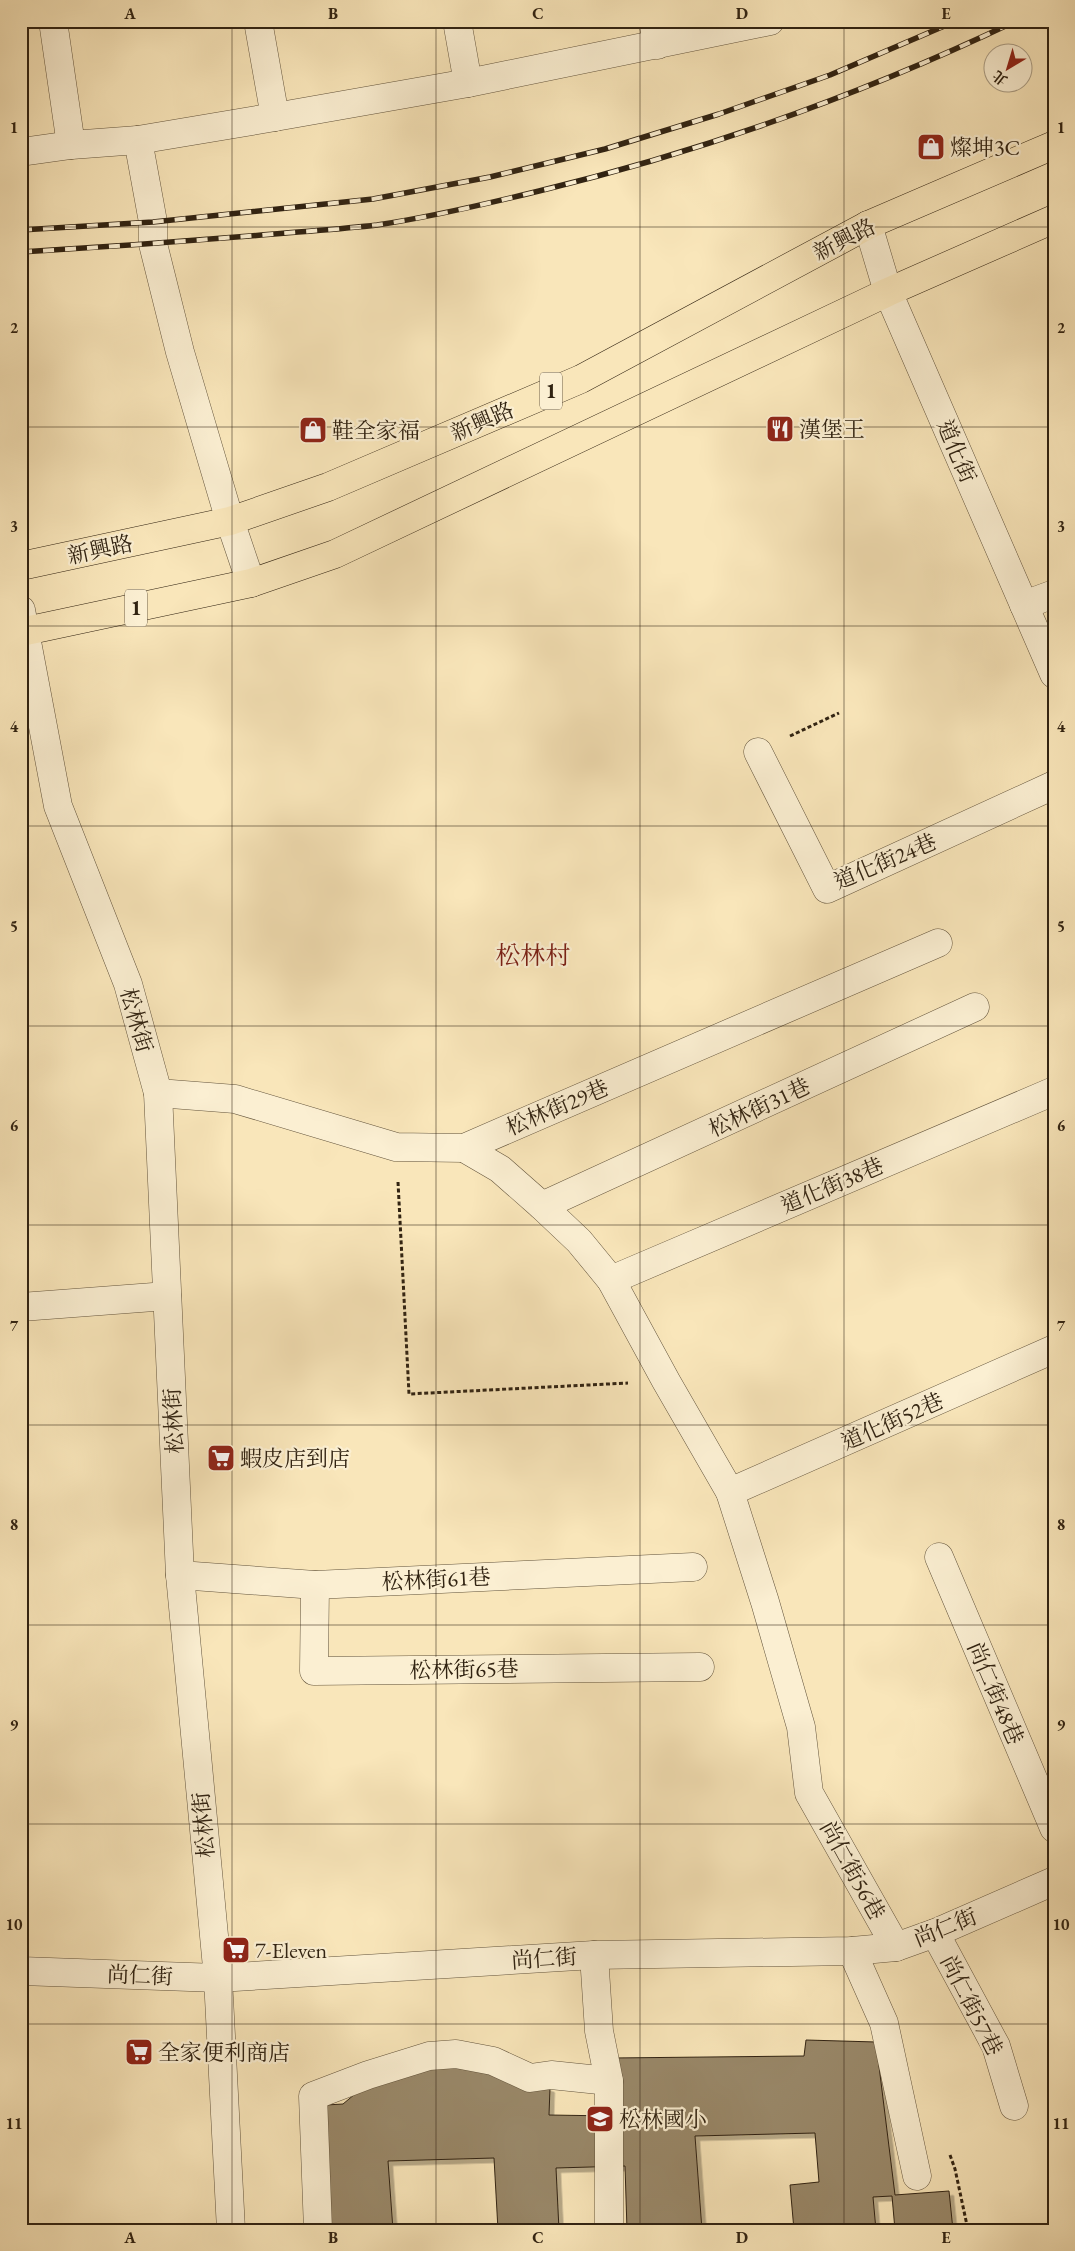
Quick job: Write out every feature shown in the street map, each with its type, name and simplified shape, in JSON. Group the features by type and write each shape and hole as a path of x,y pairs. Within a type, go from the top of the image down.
{"main road":[{"name":"新興路","path":"21,566 230,521 328,487 580,379 868,225 1054,145"},
{"name":"1","path":"23,624 251,583 335,554 888,292 1054,219"}],"street":[{"path":"54,21 71,145"},
{"path":"258,21 276,117"},
{"path":"457,21 468,83"},
{"path":"21,152 71,145 138,140 276,117 468,83 655,33 770,21"},
{"path":"138,140 153,222 153,244 180,352 230,521 251,583"},
{"name":"道化街","path":"868,225 888,292 1054,674"},
{"path":"1024,605 1054,594"},
{"name":"松林街","path":"23,624 58,806 128,984 158,1093 180,1575 218,1978 231,2230"},
{"name":"道化街24巷","path":"758,752 827,889 1054,785"},
{"name":"松林街29巷","path":"158,1093 235,1099 396,1147 464,1148 938,943"},
{"name":"松林街31巷","path":"542,1206 975,1007"},
{"name":"道化街38巷","path":"611,1280 1054,1091"},
{"path":"464,1148 500,1170 542,1206 579,1241 611,1280 730,1492"},
{"path":"21,1307 167,1296"},
{"name":"道化街52巷","path":"730,1492 1054,1349"},
{"name":"尚仁街56巷","path":"730,1492 765,1602 801,1727 810,1793 896,1947"},
{"name":"尚仁街48巷","path":"939,1557 1054,1828"},
{"name":"松林街61巷","path":"180,1575 315,1585 693,1567"},
{"name":"松林街65巷","path":"315,1585 314,1671 700,1667"},
{"name":"尚仁街","path":"21,1970 218,1978 594,1955 852,1951 896,1947 935,1933 1054,1881"},
{"name":"尚仁街57巷","path":"935,1933 996,2046 1014,2106"},
{"path":"852,1951 884,2023 917,2176"},
{"path":"594,1955 598,2031 608,2081 609,2230"},
{"path":"318,2230 313,2096 398,2065 438,2055 456,2054 493,2061 530,2078 551,2075 608,2081"}],"path":[{"path":"758,752 839,713"},
{"path":"396,1147 409,1394 666,1381"}],"building":[{"path":"806,2040 876,2042 895,2195 949,2191 953,2230 895,2230 892,2196 873,2197 876,2230 794,2230 790,2185 819,2182 815,2133 695,2136 702,2230 627,2230 625,2166 556,2168 559,2230 498,2230 494,2158 388,2161 393,2230 331,2230 326,2105 343,2104 355,2094 453,2055 550,2088 549,2115 613,2116 612,2058 804,2056"}],"railway":[{"path":"21,230 153,222 373,199 490,177 605,149 719,114 830,75 956,21"},
{"path":"21,252 377,225 499,201 601,175 722,139 900,73 1016,21"}],"place":[{"name":"燦坤3C","path":"931,147"},
{"name":"漢堡王","path":"780,429"},
{"name":"鞋全家福","path":"313,430"},
{"name":"蝦皮店到店","path":"221,1458"},
{"name":"7-Eleven","path":"236,1950"},
{"name":"全家便利商店","path":"139,2052"},
{"name":"松林國小","path":"600,2119"}],"district":[{"name":"松林村","path":"533,955"}]}
